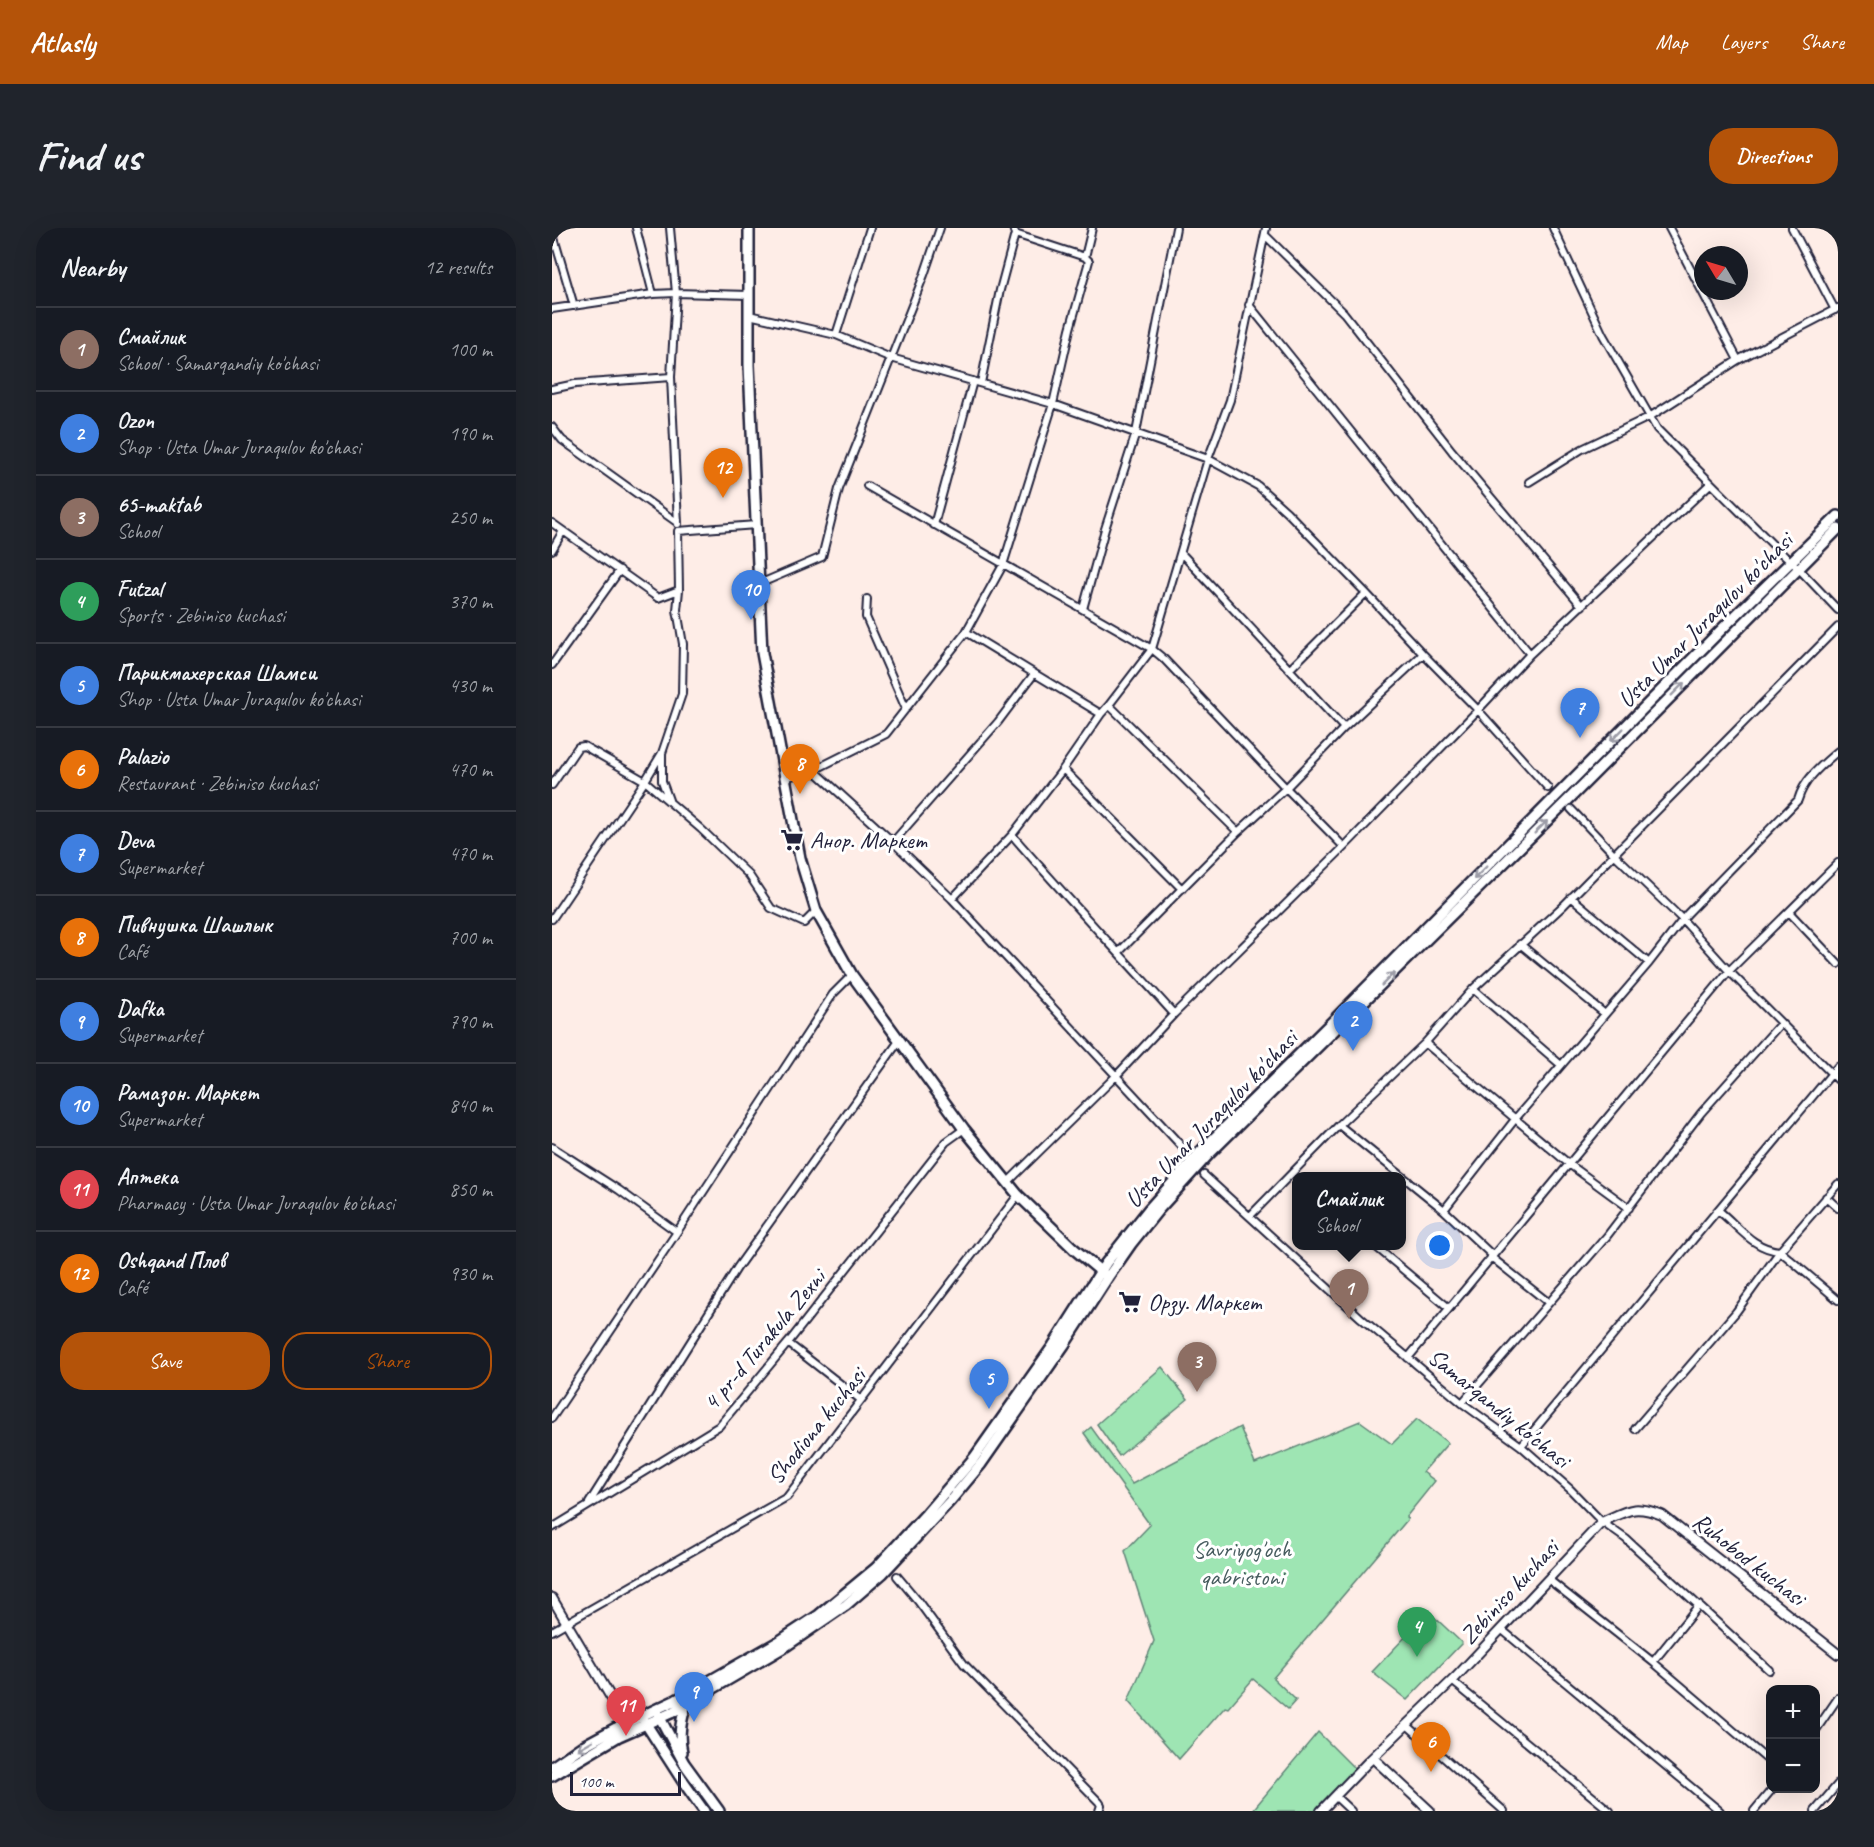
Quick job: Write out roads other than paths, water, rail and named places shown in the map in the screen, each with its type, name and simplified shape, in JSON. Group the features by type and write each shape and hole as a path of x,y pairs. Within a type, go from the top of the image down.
{"main road":[{"path":"749,228 749,365 762,653 800,858 816,911 852,975 964,1129 1018,1195 1074,1249 1104,1274"},
{"name":"Usta Umar Juraqulov ko'chasi","path":"657,1714 799,1629 876,1568 974,1458 1104,1274 1209,1154 1575,793 1795,565 1838,516"},
{"name":"Usta Umar Juraqulov ko'chasi","path":"1795,565 1838,529"},
{"name":"Usta Umar Juraqulov ko'chasi","path":"552,1776 644,1720 686,1704 807,1634 846,1605 888,1567 981,1464 1064,1345 1104,1274"},
{"path":"684,1763 679,1741 686,1704"},
{"path":"657,1714 684,1763 718,1811"},
{"path":"644,1720 701,1810"},
{"name":"Usta Umar Juraqulov ko'chasi","path":"552,1767 581,1747 626,1724 644,1720"}],"street":[{"path":"636,228 653,294"},
{"path":"552,919 662,753 682,694 683,644 677,610 678,527 671,377 676,293 670,228"},
{"path":"836,335 870,228"},
{"path":"759,584 822,557 838,489 924,275 940,228"},
{"path":"1085,257 1092,228"},
{"path":"1083,609 1105,529 1136,433 1176,228"},
{"path":"1553,228 1604,335 1657,429 1838,610"},
{"path":"1669,228 1738,360"},
{"path":"1529,482 1582,449 1651,416 1738,360 1836,309 1792,228"},
{"path":"784,778 814,770 886,734 966,632 1003,565 1053,404 1070,329 1089,261 1085,257 1013,230 981,383"},
{"path":"552,231 574,306"},
{"path":"952,899 1012,835 1152,649 1208,459 1230,400 1265,231"},
{"path":"1265,231 1344,314 1452,451 1582,606"},
{"path":"552,309 653,294 749,295"},
{"path":"1249,305 1530,654"},
{"path":"749,315 836,335 891,358 1053,404 1208,459 1258,486 1366,592 1548,788"},
{"path":"552,389 575,384 671,377"},
{"path":"934,525 973,381"},
{"path":"552,427 562,440 678,527 756,525"},
{"path":"1008,1182 1344,847 1530,654 1711,483"},
{"path":"867,486 1152,649 1344,847"},
{"path":"552,523 658,598 679,590"},
{"path":"552,550 563,531"},
{"path":"1180,553 1344,728"},
{"path":"552,665 620,570"},
{"path":"1290,669 1366,592"},
{"path":"867,599 866,618 906,709"},
{"path":"1299,1172 1339,1125 1425,1043 1473,989 1571,897 1838,627"},
{"path":"966,632 1101,714"},
{"path":"1119,952 1238,832 1286,789 1344,728 1423,654"},
{"path":"893,842 998,722 1034,674"},
{"path":"1109,705 1238,832"},
{"path":"552,785 573,753 578,747 584,746 645,781 701,829 749,874 771,908 804,923 816,911"},
{"path":"1444,1210 1516,1118 1683,920 1798,800 1805,785 1838,751"},
{"path":"662,753 662,782 669,802"},
{"path":"1063,769 1182,889"},
{"path":"814,770 952,899 1186,1150"},
{"path":"1571,809 1683,920 1729,971 1838,1080"},
{"path":"1012,835 1174,1014"},
{"path":"1408,1358 1729,971 1838,863"},
{"path":"1571,897 1649,963"},
{"path":"1788,912 1835,955 1838,964"},
{"path":"1520,944 1605,1014"},
{"path":"552,1418 833,994 852,975"},
{"path":"1473,989 1561,1065"},
{"path":"1462,1403 1607,1236 1701,1113 1781,1023"},
{"path":"587,1506 737,1268 899,1041"},
{"path":"1425,1043 1569,1164 1629,1208"},
{"path":"1521,1446 1838,1066"},
{"path":"1339,1125 1397,1172"},
{"name":"4 pr-d Turakula Zexni","path":"552,1528 719,1426 788,1344 946,1142 964,1129"},
{"path":"552,1147 619,1190 677,1232"},
{"name":"Samarqandiy ko'chasi","path":"1204,1175 1361,1318 1462,1403 1521,1446 1570,1489 1602,1522 1626,1539 1769,1670"},
{"path":"1406,1179 1444,1210 1492,1257 1549,1303"},
{"path":"1250,1216 1292,1180"},
{"path":"1635,1429 1736,1312 1780,1251 1838,1184"},
{"name":"Shodiona kuchasi","path":"552,1631 787,1497 1018,1195"},
{"path":"1826,1197 1838,1208"},
{"path":"1718,1210 1754,1243 1768,1250 1780,1251 1838,1299"},
{"path":"1381,1250 1449,1308"},
{"path":"788,1344 861,1400"},
{"name":"Zebiniso kuchasi","path":"1322,1811 1452,1681 1602,1522 1629,1509"},
{"name":"Ruhobod kuchasi","path":"1629,1509 1645,1509 1662,1515 1838,1654"},
{"path":"897,1576 964,1664 1099,1802 1101,1805 1099,1811"},
{"path":"1548,1579 1653,1662 1766,1759"},
{"path":"552,1598 626,1724"},
{"path":"1653,1662 1699,1605"},
{"path":"1501,1629 1720,1811"},
{"path":"1452,1681 1610,1811"},
{"path":"1820,1723 1838,1698"},
{"path":"1407,1725 1503,1811"},
{"path":"1373,1758 1430,1811"},
{"path":"1815,1811 1838,1784"},
{"path":"1754,1811 1769,1793"},
{"path":"1335,1796 1351,1811"}],"place":[{"name":"Oshqand Плов","path":"723,498"},
{"name":"Рамазон. Маркет","path":"751,620"},
{"name":"Deva","path":"1580,738"},
{"name":"Пивнушка Шашлык","path":"800,794"},
{"name":"Анор. Маркет","path":"792,840"},
{"name":"Ozon","path":"1353,1051"},
{"name":"Орзу. Маркет","path":"1130,1302"},
{"name":"Смайлик","path":"1349,1319"},
{"name":"65-maktab","path":"1197,1392"},
{"name":"Парикмахерская Шамси","path":"989,1409"},
{"name":"Futzal","path":"1417,1657"},
{"name":"Dafka","path":"694,1722"},
{"name":"Аптека","path":"626,1736"},
{"name":"Palazio","path":"1431,1772"}],"park label":[{"name":"Savriyog'och qabristoni","path":"1242,1563"}]}
